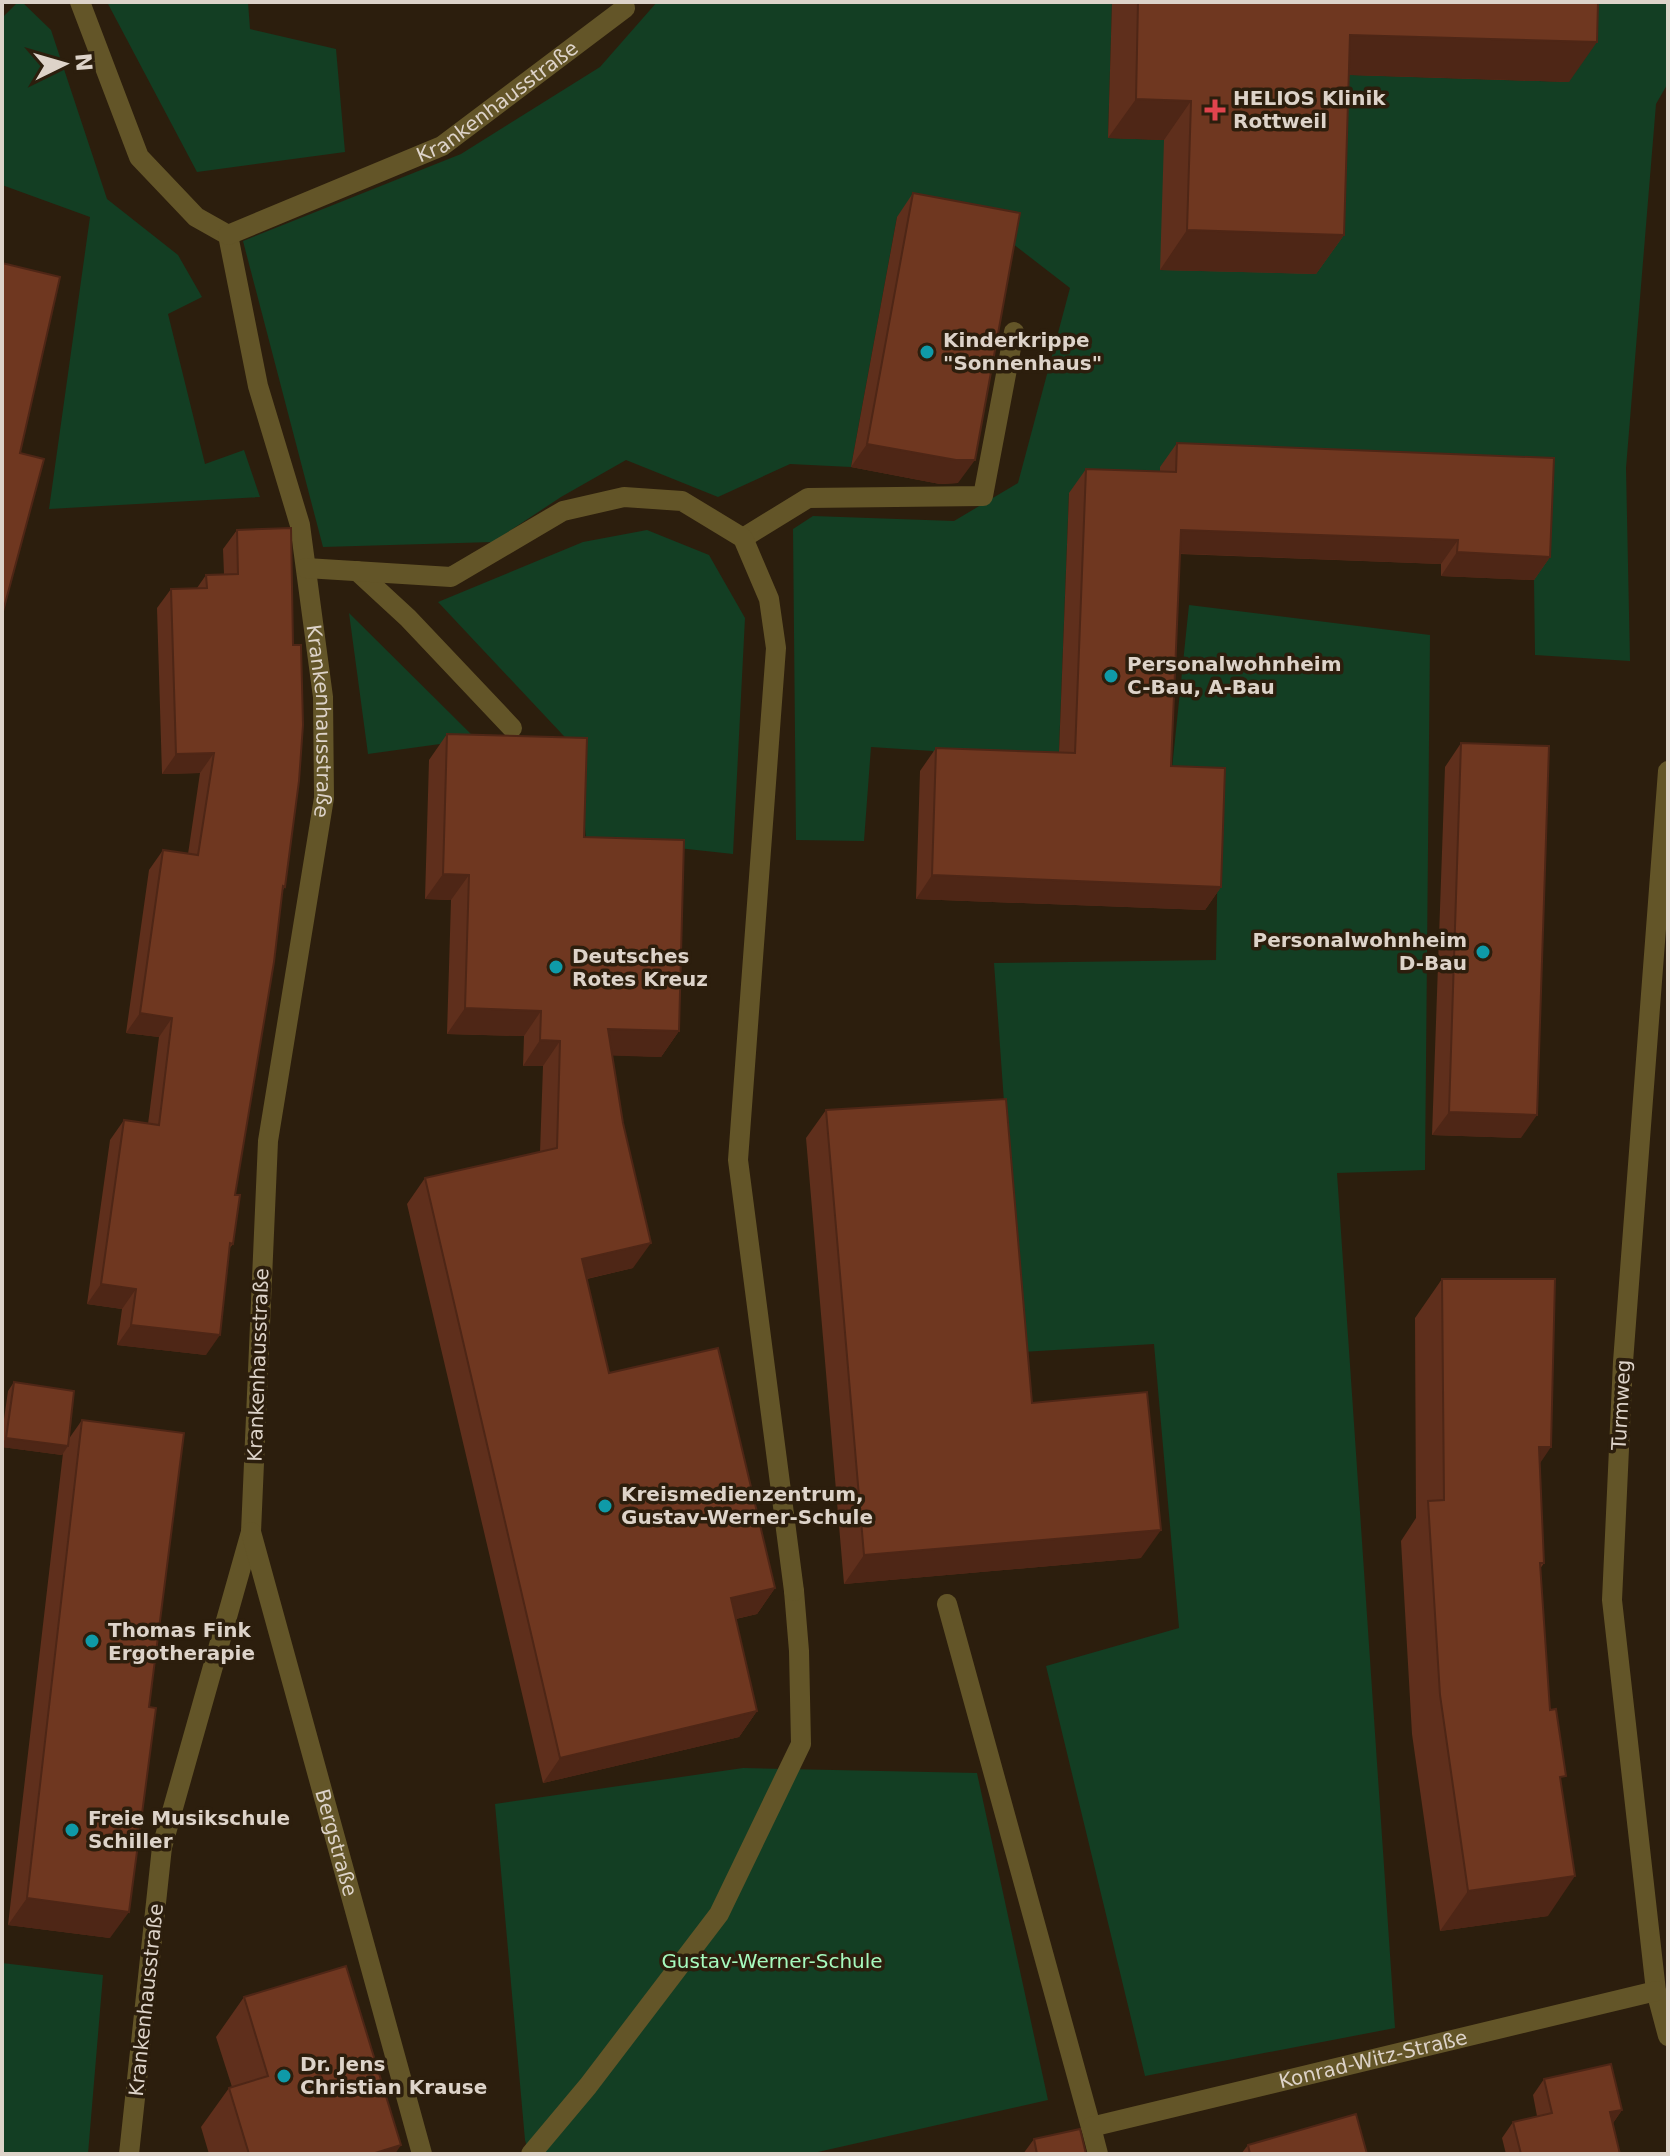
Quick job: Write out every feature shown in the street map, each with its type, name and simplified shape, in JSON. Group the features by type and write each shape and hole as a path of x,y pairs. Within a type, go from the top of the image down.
{"street":[{"path":"80,2 139,157 196,217 228,235"},
{"name":"Krankenhausstraße","path":"129,2154 162,1847 251,1532 268,1141 324,798 323,697 300,525 258,386 228,235 442,146 628,5"},
{"path":"743,538 808,498 983,496 1014,332"},
{"path":"306,568 451,577 563,511 624,497 682,501 743,538 769,599 776,648 738,1160 794,1591 801,1744 719,1914 588,2086 531,2154"},
{"path":"357,571 408,618 512,728"},
{"name":"Turmweg","path":"1668,771 1624,1347 1612,1600 1656,1991 1668,2036"},
{"name":"Bergstraße","path":"251,1532 422,2154"},
{"path":"947,1604 1098,2154"},
{"name":"Konrad-Witz-Straße","path":"1091,2127 1656,1991"}],"green space":[{"path":"18,2 22,2 51,30 107,199 178,255 202,297 168,314 205,464 244,450 260,497 49,509 90,217 2,185 2,18"},
{"path":"107,2 248,2 250,29 336,49 345,152 197,172"},
{"path":"657,2 1112,2 1108,138 1164,140 1322,74 1568,82 1571,2 1668,2 1668,83 1656,104 1626,468 1630,661 1535,655 1534,580 1159,496 1069,493 1058,776 940,772 933,751 871,747 864,841 796,840 793,529 813,516 954,521 1018,483 1070,288 1004,237 897,217 851,467 790,464 718,497 626,460 561,497 493,542 323,547 243,241 461,154 600,67"},
{"path":"647,530 709,555 745,618 733,854 586,838 577,750 438,602 583,542"},
{"path":"1189,605 1430,635 1425,1170 1337,1173 1395,2028 1145,2076 1046,1666 1179,1628 1154,1344 1022,1352 994,963 1216,960 1219,779 1171,778"},
{"path":"349,613 476,739 368,754"},
{"name":"Gustav-Werner-Schule","path":"743,1768 977,1773 1048,2100 809,2154 529,2154 525,2140 495,1804"},
{"path":"2,1963 103,1975 88,2154 2,2154"}],"building":[{"name":"HELIOS Klinik Rottweil","path":"1138,2 1598,2 1597,42 1350,35 1344,235 1187,230 1191,101 1136,99"},
{"name":"Kinderkrippe \"Sonnenhaus\"","path":"913,193 1020,213 975,460 956,460 867,444"},
{"path":"2,263 60,277 20,453 44,459 2,615"},
{"name":"Personalwohnheim C-Bau, A-Bau","path":"1177,443 1554,458 1550,557 1457,552 1458,540 1181,530 1171,766 1225,768 1221,887 932,875 936,748 1075,753 1086,469 1176,472"},
{"path":"291,528 293,645 301,645 303,725 299,781 274,962 235,1195 240,1195 233,1244 230,1243 220,1335 131,1325 136,1289 101,1284 124,1120 159,1125 172,1018 140,1013 163,850 198,855 214,753 176,754 171,589 207,588 206,575 238,574 237,530"},
{"path":"447,734 587,738 584,837 684,840 679,1031 608,1029 623,1123 651,1243 582,1259 609,1373 718,1348 775,1588 731,1598 757,1711 560,1758 425,1178 557,1148 560,1041 540,1040 541,1011 465,1008 469,875 443,874"},
{"name":"Personalwohnheim D-Bau","path":"1461,743 1549,746 1537,1115 1449,1112"},
{"path":"1006,1099 1032,1403 1147,1392 1161,1530 864,1555 826,1110"},
{"path":"1442,1279 1555,1279 1551,1447 1539,1447 1544,1563 1540,1563 1550,1710 1556,1709 1566,1776 1560,1777 1575,1876 1468,1891 1440,1695 1428,1501 1444,1500"},
{"path":"14,1382 74,1391 68,1446 6,1438"},
{"path":"82,1420 184,1433 149,1707 156,1708 129,1912 27,1898"},
{"path":"346,1966 401,2145 372,2154 249,2154 229,2088 268,2076 244,1997"},
{"path":"1611,2064 1622,2110 1610,2112 1620,2154 1521,2154 1513,2122 1552,2113 1544,2079"},
{"path":"1356,2114 1367,2154 1250,2154 1248,2145"},
{"path":"1080,2129 1086,2154 1037,2154 1034,2139"}],"place":[{"name":"HELIOS Klinik Rottweil","path":"1215,110"},
{"name":"Kinderkrippe \"Sonnenhaus\"","path":"927,352"},
{"name":"Personalwohnheim C-Bau, A-Bau","path":"1111,676"},
{"name":"Personalwohnheim D-Bau","path":"1483,952"},
{"name":"Deutsches Rotes Kreuz","path":"556,967"},
{"name":"Kreismedienzentrum, Gustav-Werner-Schule","path":"605,1506"},
{"name":"Thomas Fink Ergotherapie","path":"92,1641"},
{"name":"Freie Musikschule Schiller","path":"72,1830"},
{"name":"Dr. Jens Christian Krause","path":"284,2076"}]}
